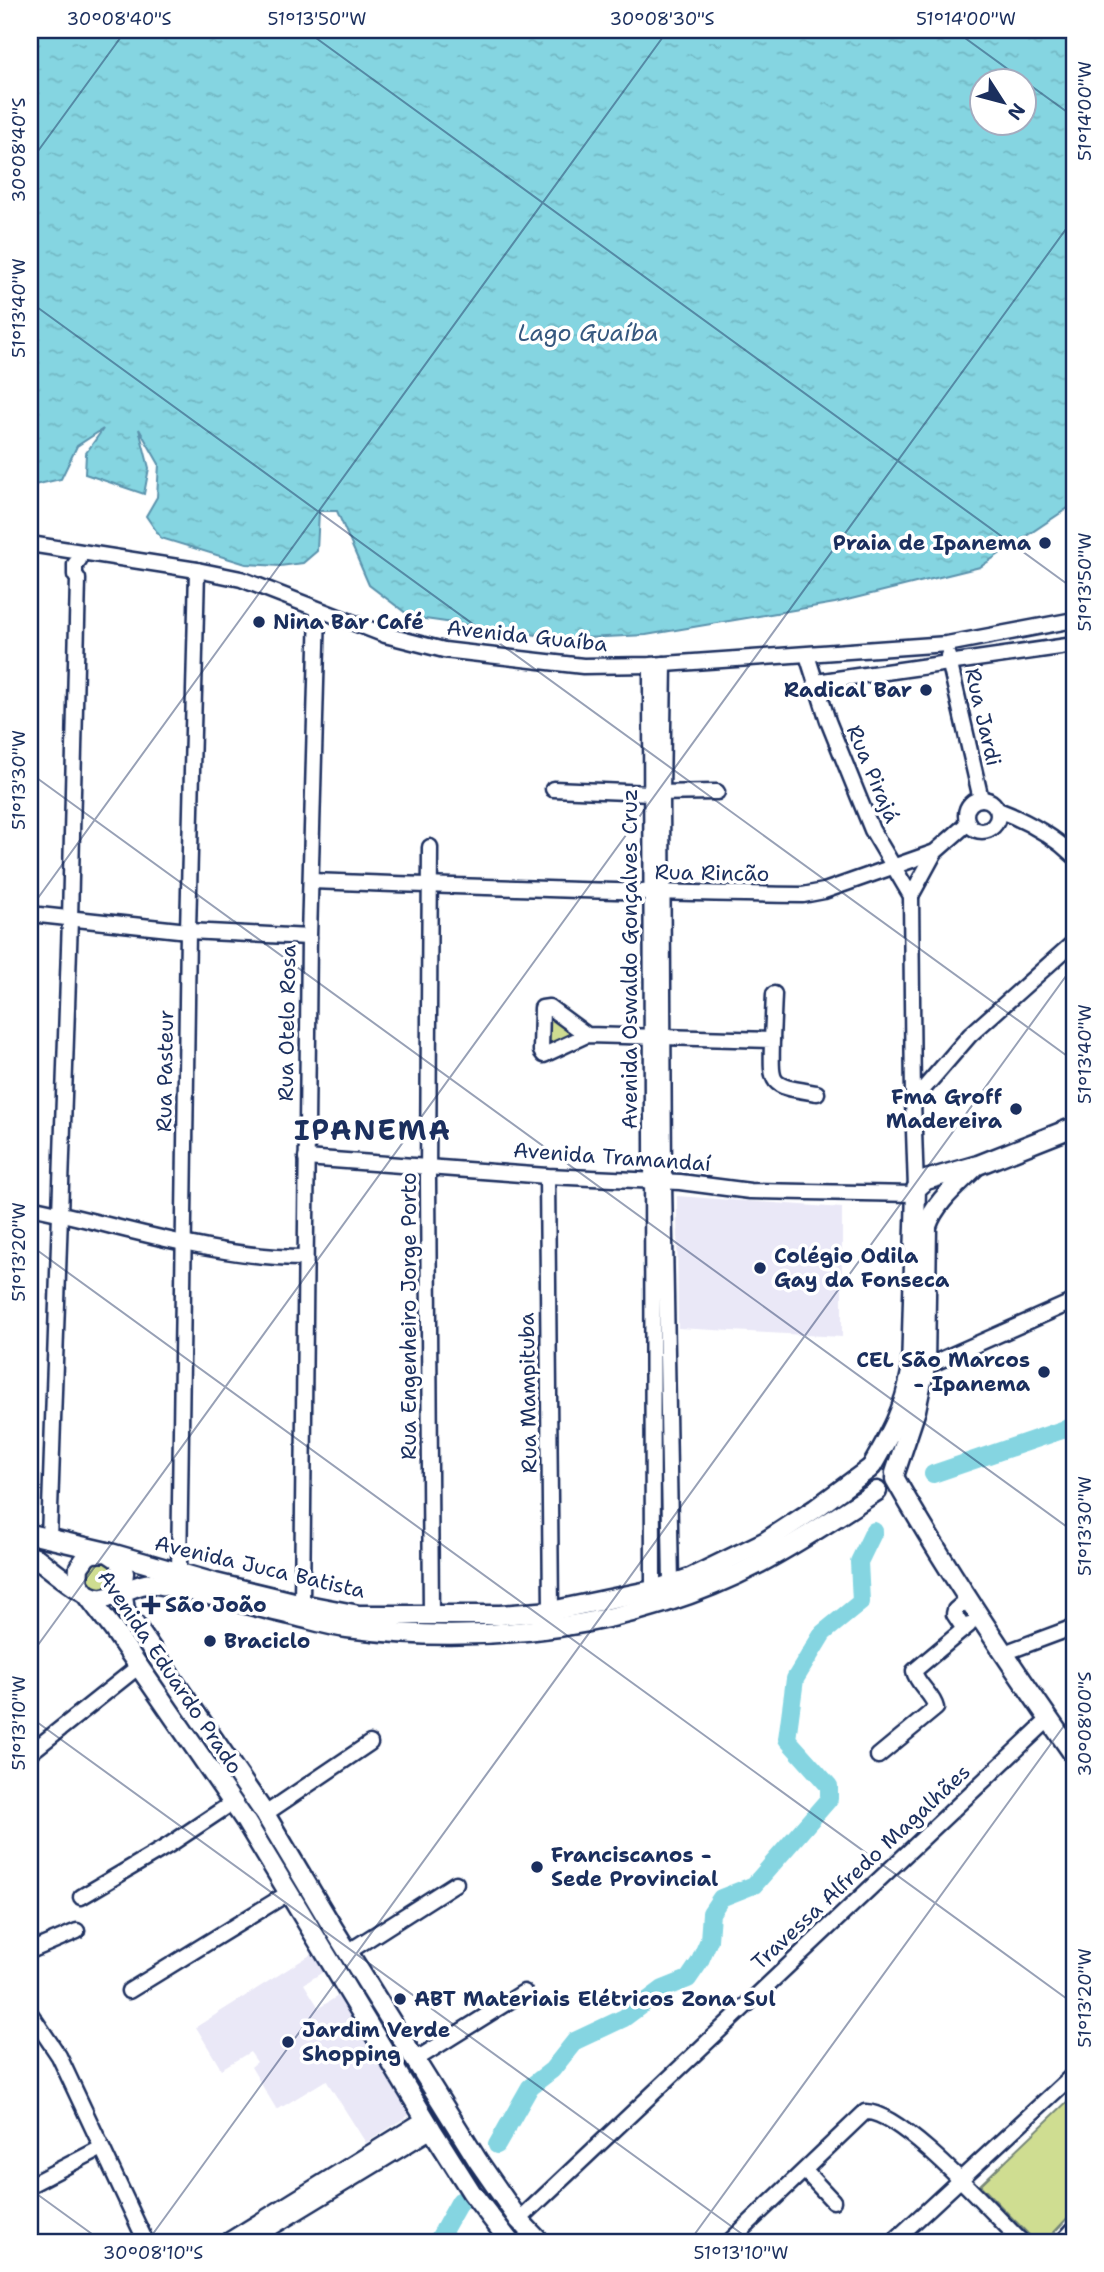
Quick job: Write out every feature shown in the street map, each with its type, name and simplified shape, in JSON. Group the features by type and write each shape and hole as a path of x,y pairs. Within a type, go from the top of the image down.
{"main road":[{"name":"Avenida Tramandaí","path":"922,1189 1074,1127"},
{"name":"Avenida Tramandaí","path":"939,1203 978,1165"},
{"path":"888,1484 916,1410 925,1367 927,1226 939,1203 941,1187 922,1189"},
{"path":"922,1189 924,1209 939,1203"},
{"path":"888,1484 869,1485 867,1479 870,1467 892,1431 906,1400 911,1372 922,1189"},
{"path":"870,1467 877,1463 888,1464 888,1484 914,1513 1004,1653 1074,1755"},
{"name":"Avenida Juca Batista","path":"30,1534 302,1604 359,1615 500,1615 551,1611 662,1587 691,1578 766,1541 815,1509 870,1467"},
{"name":"Avenida Juca Batista","path":"85,1593 98,1599 137,1584 163,1585 346,1628 459,1635 530,1631 642,1611 689,1595 758,1564 888,1484"},
{"name":"Avenida Eduardo Prado","path":"510,2242 472,2193 290,1892 232,1803 139,1666 78,1583 82,1561 93,1553 107,1552 119,1560 122,1566 125,1610 265,1814 478,2161 519,2220 540,2242"},
{"path":"30,1556 85,1593"},
{"path":"307,1920 320,1918 333,1928"},
{"path":"429,2124 439,2114 437,2094"}],"street":[{"name":"Avenida Guaíba","path":"30,544 79,556 197,570 241,579 385,635 444,650 583,666 657,665 947,644 1074,622"},
{"path":"48,1539 70,919 78,579 75,575 75,564 79,556"},
{"name":"Rua Pasteur","path":"179,1573 188,931 197,570"},
{"name":"Rua Otelo Rosa","path":"302,1604 309,937 318,610"},
{"name":"Rua Jardi","path":"947,644 949,664 981,799"},
{"path":"816,682 1074,645"},
{"name":"Rua Pirajá","path":"807,655 828,721 872,830 911,896"},
{"name":"Avenida Oswaldo Gonçalves Cruz","path":"657,665 656,894 662,1587"},
{"path":"553,789 656,793 717,792"},
{"path":"998,810 995,825 989,830 974,829 968,823 966,816 973,802 988,800 998,810 1026,821 1059,842 1074,856"},
{"name":"Rua Rincão","path":"311,881 656,894 803,895 824,891 935,852 968,823"},
{"name":"Rua Engenheiro Jorge Porto","path":"430,847 428,1167 431,1616"},
{"path":"922,1189 915,1150 913,1101 911,896 935,852"},
{"path":"30,914 188,931 309,937"},
{"path":"913,1101 970,1035 1074,942"},
{"path":"774,994 771,1076 784,1087 817,1093"},
{"path":"587,1035 772,1040"},
{"name":"Avenida Tramandaí","path":"306,1158 658,1182 750,1191 922,1189"},
{"name":"Rua Mampituba","path":"547,1176 551,1611"},
{"path":"30,1207 184,1242 247,1253 304,1258"},
{"path":"925,1367 1074,1301"},
{"path":"964,1629 954,1612 969,1598"},
{"path":"878,1756 936,1708 914,1676 914,1671 964,1629 982,1618"},
{"path":"1004,1653 1074,1627"},
{"path":"30,1753 139,1666"},
{"name":"Travessa Alfredo Magalhães","path":"519,2220 1049,1718"},
{"path":"265,1814 370,1743"},
{"path":"81,1897 232,1803"},
{"path":"348,1952 456,1883"},
{"path":"128,1992 290,1892"},
{"path":"30,1951 77,1931"},
{"path":"415,2060 524,1992"},
{"path":"30,2013 59,2056 145,2242"},
{"path":"893,2242 1074,2074"},
{"path":"729,2242 865,2112 875,2112 913,2134 1022,2242"},
{"path":"226,2242 429,2124"},
{"path":"30,2185 101,2148"},
{"path":"805,2171 833,2201"},
{"path":"248,2242 340,2178"},
{"path":"1062,2242 1074,2230"}],"shaded area":[{"name":"Colégio Odila Gay da Fonseca","path":"677,1196 842,1208 842,1337 678,1328"},
{"name":"Jardim Verde Shopping","path":"315,1952 326,1970 304,1984 319,2008 341,1994 414,2112 366,2143 326,2080 277,2110 251,2067 257,2062 250,2052 221,2069 196,2027"}],"green space":[{"path":"548,1013 577,1034 547,1048"},
{"path":"101,1559 112,1563 116,1574 112,1585 101,1589 90,1585 86,1574 90,1563"},
{"path":"1074,2095 1074,2211 1045,2242 1036,2242 980,2185"}],"water":[{"name":"Lago Guaíba","path":"30,30 1074,30 1074,504 980,567 835,603 646,635 565,639 411,617 369,585 337,511 319,511 317,551 303,563 280,566 246,564 161,538 146,516 157,497 159,464 139,429 149,468 144,494 85,474 86,453 103,429 77,446 61,479 30,486"}],"waterway":[{"path":"933,1474 1074,1426"},
{"path":"497,2145 530,2087 552,2070 575,2041 624,2018 663,1989 688,1979 709,1940 711,1913 721,1898 754,1885 829,1799 829,1786 787,1739 795,1679 823,1633 861,1602 859,1562 874,1531"},
{"path":"437,2242 460,2201"}],"place":[{"name":"Praia de Ipanema","path":"1045,543"},
{"name":"Nina Bar Café","path":"259,622"},
{"name":"Radical Bar","path":"926,690"},
{"name":"Fma Groff Madereira","path":"1016,1109"},
{"name":"Colégio Odila Gay da Fonseca","path":"760,1268"},
{"name":"CEL São Marcos - Ipanema","path":"1044,1372"},
{"name":"São João","path":"151,1605"},
{"name":"Braciclo","path":"210,1641"},
{"name":"Franciscanos - Sede Provincial","path":"537,1867"},
{"name":"ABT Materiais Elétricos Zona Sul","path":"400,1999"},
{"name":"Jardim Verde Shopping","path":"288,2042"}],"district":[{"name":"IPANEMA","path":"373,1130"}]}
